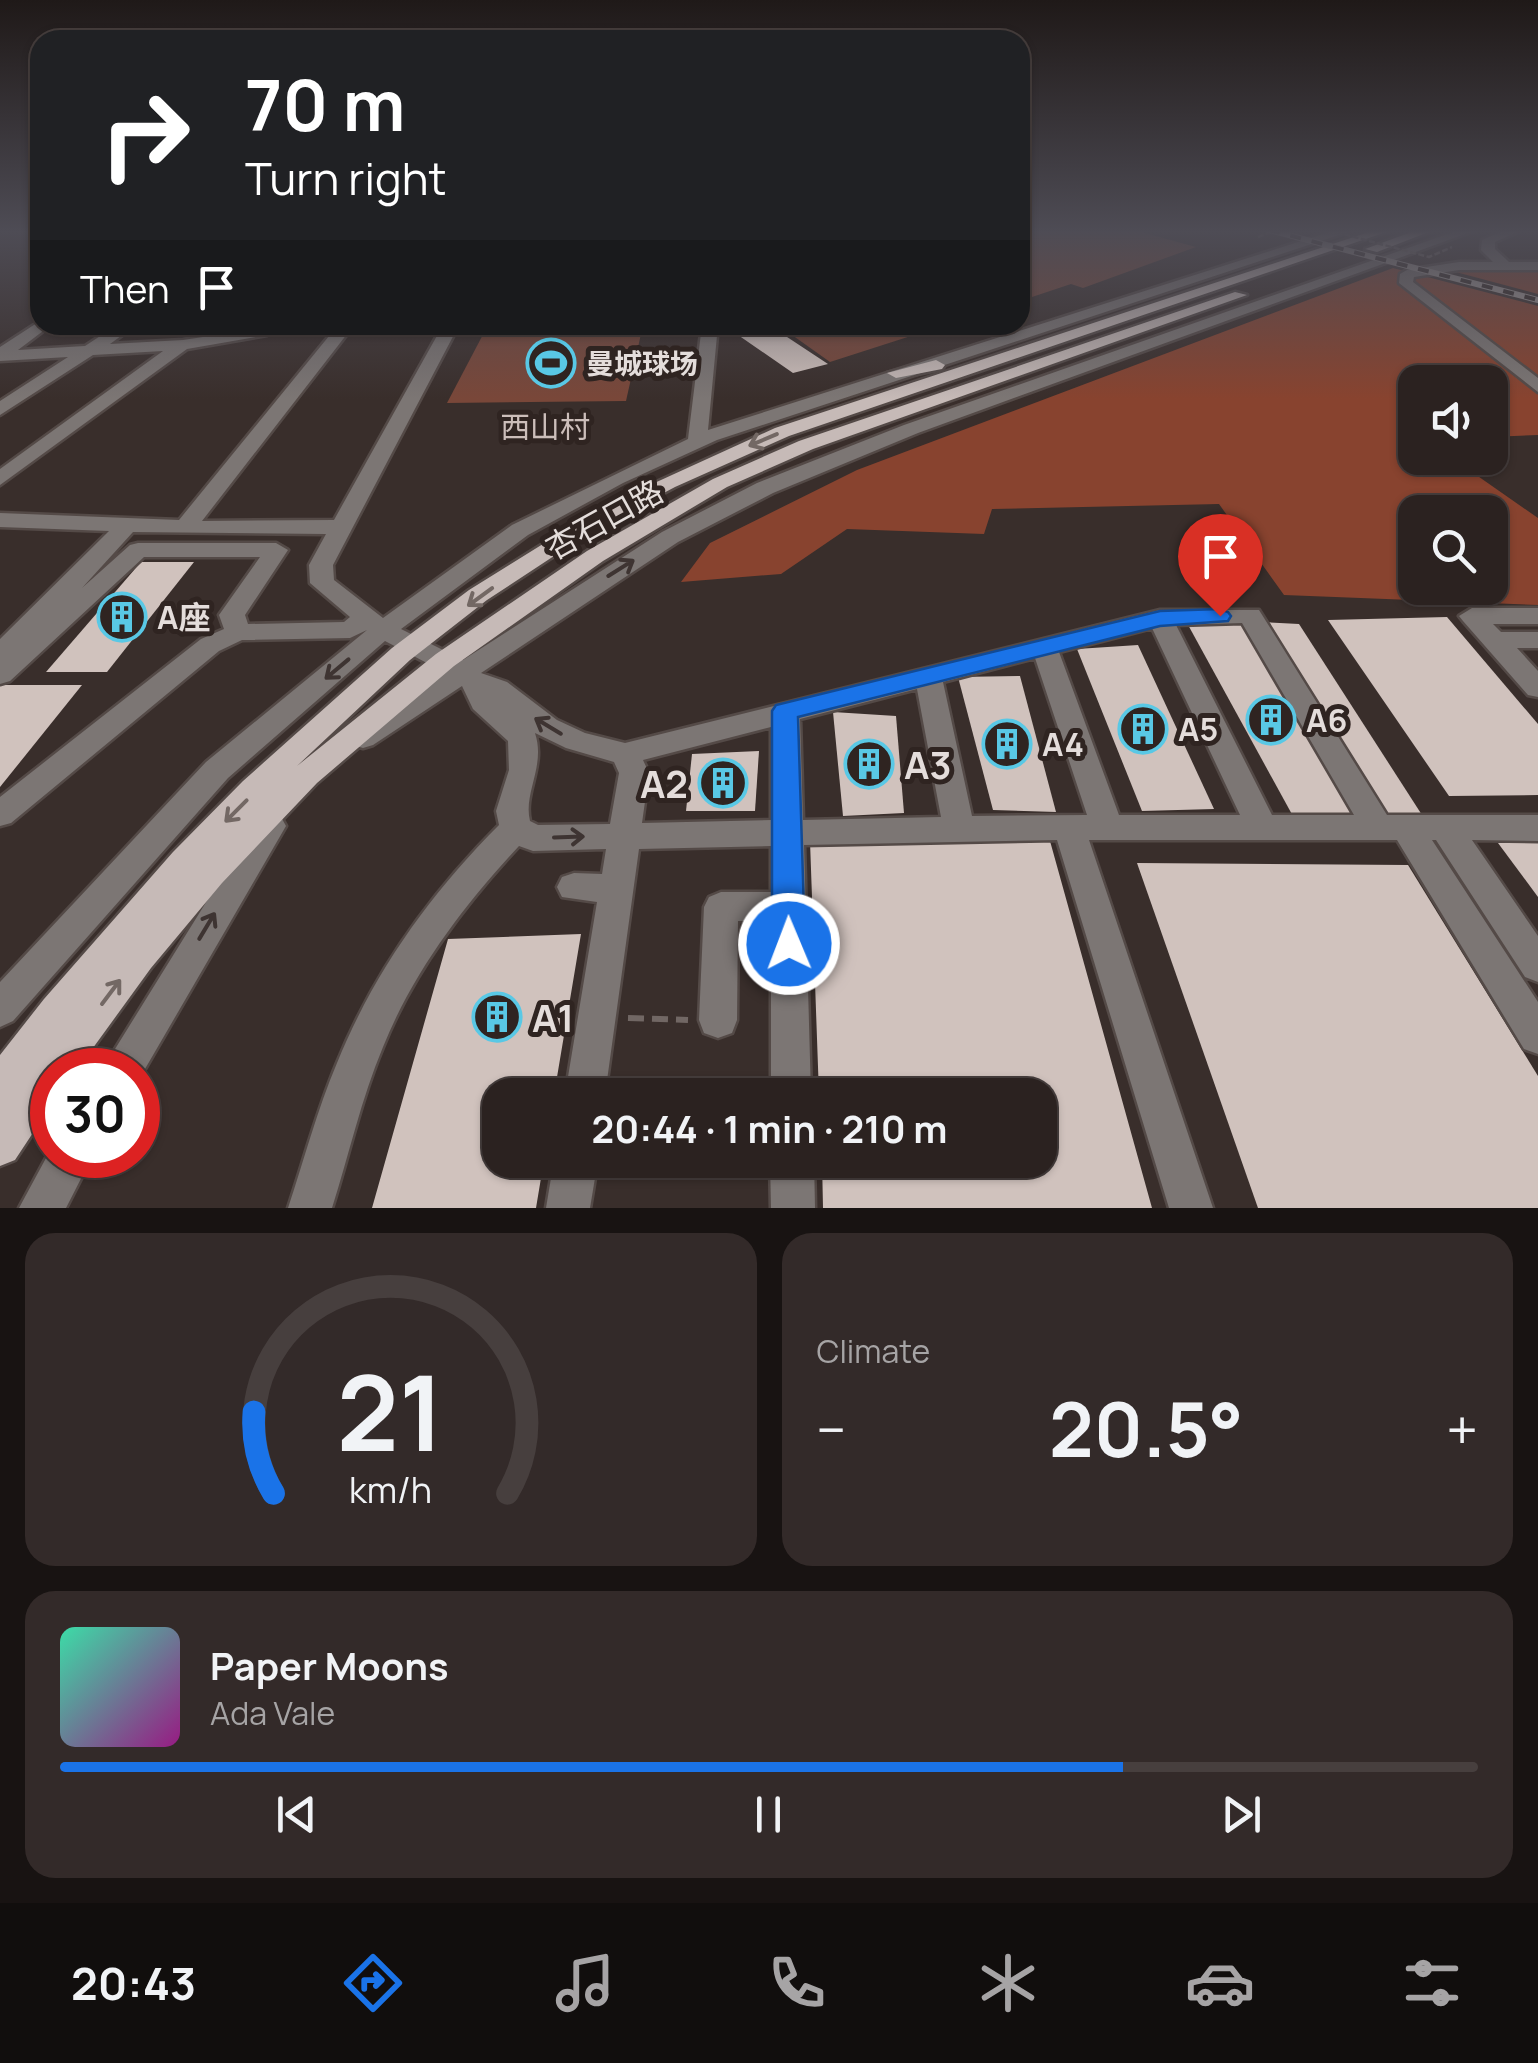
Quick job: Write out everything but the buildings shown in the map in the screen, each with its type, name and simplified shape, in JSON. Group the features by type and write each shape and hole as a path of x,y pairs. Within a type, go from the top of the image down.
{"main road":[{"name":"杏石口路","path":"0,1087 106,952 176,871 306,740 413,645 556,542 688,472 782,432 1214,286"},
{"name":"杏石口路","path":"70,1048 138,957 210,873 306,774 462,673 595,556 720,483 806,445 1267,286"},
{"path":"896,373 1030,347"},
{"path":"911,429 1074,354"},
{"name":"杏石口路","path":"0,1145 30,1103"}],"street":[{"name":"杏石口路","path":"1030,331 1170,286"},
{"path":"462,673 670,537 765,488 911,429 1312,286"},
{"path":"1411,286 1538,388"},
{"path":"0,355 30,334"},
{"path":"0,409 113,335"},
{"path":"0,479 193,335"},
{"path":"0,355 88,352 241,335"},
{"path":"185,527 338,335"},
{"path":"446,335 321,565 322,583 374,623 497,690 547,727 576,741 624,754 1160,618 1250,616 1538,1036"},
{"path":"698,442 709,335"},
{"name":"杏石口路","path":"0,1009 216,770 374,623 520,530 616,479 698,442 1016,335"},
{"path":"0,520 126,526 343,527"},
{"path":"0,653 37,621 126,526"},
{"path":"0,675 138,550 276,550 232,615 238,632"},
{"path":"1538,616 1472,616 1538,688"},
{"path":"1160,618 1264,828"},
{"path":"0,814 210,645 238,632 350,630 374,623"},
{"path":"1494,640 1538,640"},
{"path":"1044,647 1108,828"},
{"path":"462,673 483,702 523,737 524,770 512,811 516,828 533,838 959,828 1538,828"},
{"path":"928,675 959,828"},
{"path":"785,711 791,1078"},
{"path":"587,1078 634,773 624,754"},
{"name":"杏石口路","path":"135,1048 246,860 306,774"},
{"path":"310,1208 362,1048 396,978 491,854 516,828"},
{"path":"1069,828 1191,1208"},
{"path":"1446,829 1538,964"},
{"path":"574,888 616,888"},
{"path":"718,1020 721,907 788,906"},
{"path":"1492,964 1538,964"},
{"path":"41,1208 59,1178"},
{"path":"568,1208 573,1178"},
{"path":"792,1178 793,1208"}],"path":[{"path":"596,1017 680,1020"}],"shaded area":[{"path":"1030,286 1064,286 1030,298"},
{"path":"1344,286 1463,286 1538,306 1538,435 1508,436 1508,365 1398,365 1398,475 1476,475 1505,495 1398,495 1398,599 1284,595 1219,504 992,509 984,534 847,529 781,574 681,582 710,543 857,470"},
{"path":"1509,286 1538,286 1538,294"},
{"name":"曼城球场","path":"483,335 641,335 626,401 447,403"},
{"path":"792,335 914,335 830,362"},
{"path":"1508,497 1538,518 1538,605 1508,604"}],"railway":[{"path":"1486,286 1538,300"}],"place":[{"name":"曼城球场","path":"551,363"},
{"name":"A座","path":"122,617"},
{"name":"A6","path":"1271,720"},
{"name":"A5","path":"1143,729"},
{"name":"A4","path":"1007,744"},
{"name":"A3","path":"869,764"},
{"name":"A2","path":"723,783"},
{"name":"A1","path":"497,1017"}],"district":[{"name":"西山村","path":"545,426"}],"route":[{"path":"789,944 785,711 1160,618 1220,616"}]}
